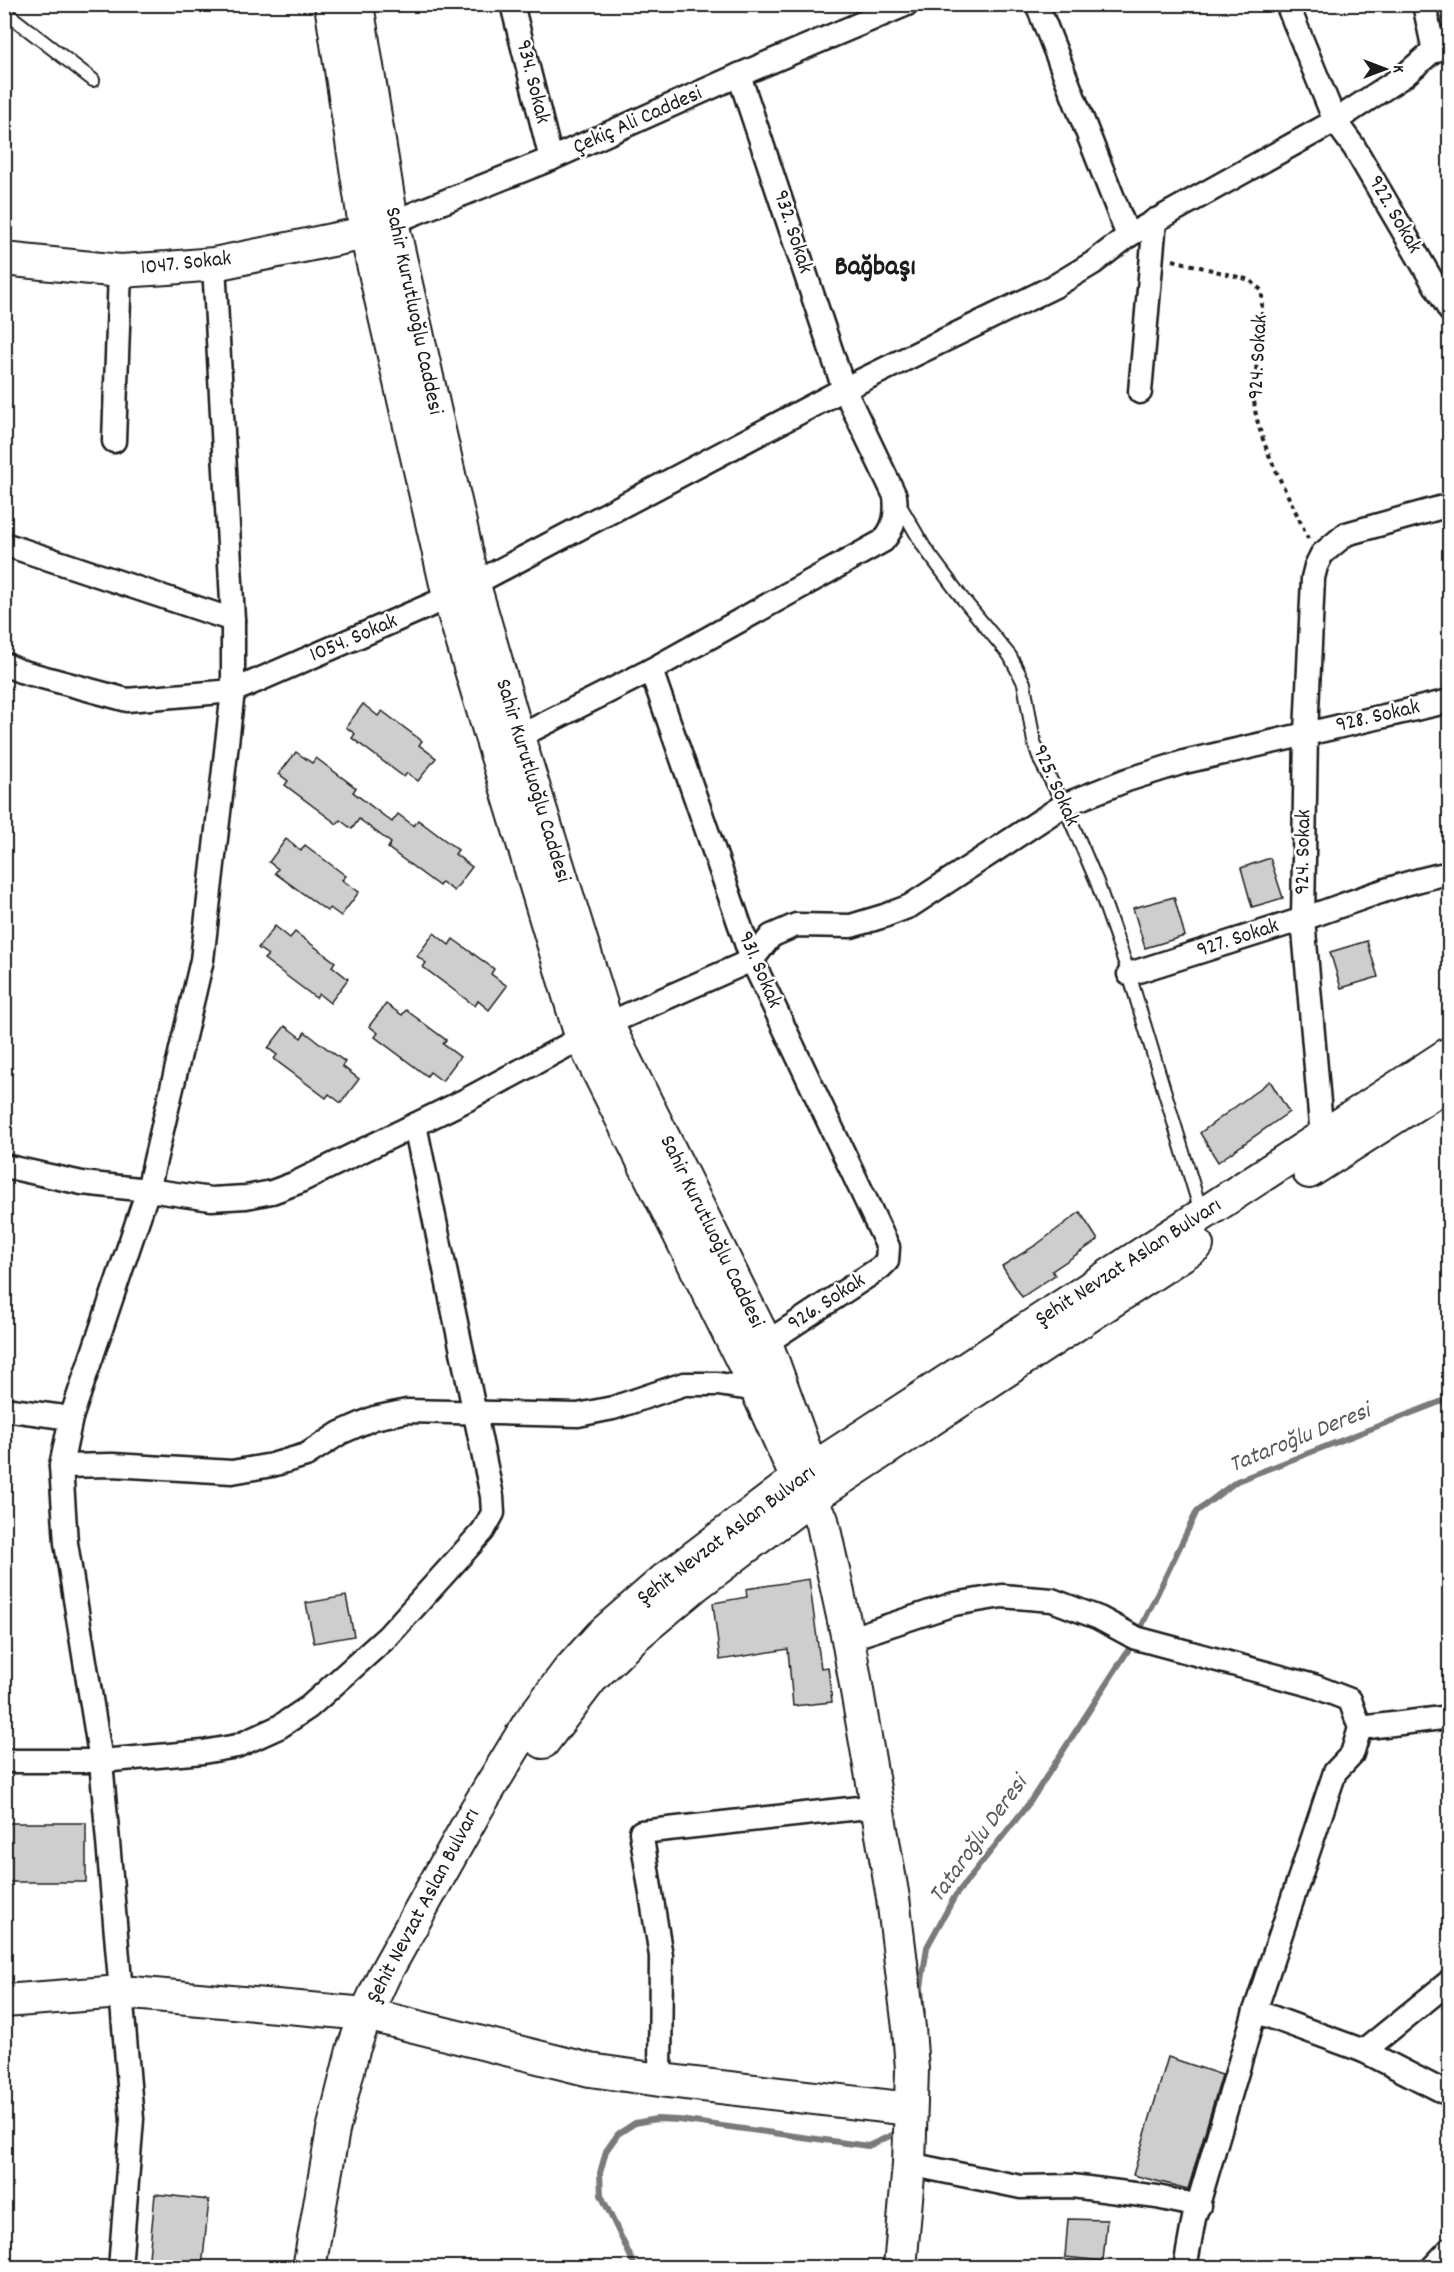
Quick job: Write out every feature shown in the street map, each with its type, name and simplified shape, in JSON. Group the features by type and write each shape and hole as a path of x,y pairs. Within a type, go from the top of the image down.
{"street":[{"name":"Sahir Kurutluoğlu Caddesi","path":"330,4 462,591 594,1031 757,1390 812,1493"},
{"name":"Sahir Kurutluoğlu Caddesi","path":"357,4 379,227"},
{"name":"934. Sokak","path":"512,4 551,159"},
{"name":"Çekiç Ali Caddesi","path":"379,227 551,159 739,75 907,4"},
{"path":"1036,4 1128,236"},
{"name":"922. Sokak","path":"1287,4 1335,121 1354,147 1449,311"},
{"path":"1424,4 1442,44"},
{"name":"1054. Sokak","path":"4,664 20,671 127,700 233,691 462,591 844,389 1055,286 1155,220 1335,121 1405,75 1442,44"},
{"name":"932. Sokak","path":"739,75 844,389"},
{"path":"1140,392 1155,220"},
{"name":"1047. Sokak","path":"4,259 120,271 214,264 379,227"},
{"path":"120,2268 132,2119 101,1761 66,1543 61,1466 70,1418 148,1190 202,960 233,691 233,620 214,264"},
{"path":"114,441 120,271"},
{"name":"925. Sokak","path":"844,389 895,496"},
{"path":"518,737 651,670 883,541 894,524 895,496"},
{"path":"1319,560 1346,534 1449,505"},
{"path":"4,544 233,620"},
{"name":"924. Sokak","path":"1319,560 1313,578 1306,733 1302,919 1322,1137"},
{"name":"Sahir Kurutluoğlu Caddesi","path":"462,591 518,737 594,1031 766,1343 812,1493"},
{"name":"931. Sokak","path":"651,670 752,960 886,1241 887,1261"},
{"name":"928. Sokak","path":"752,960 771,936 796,925 851,926 910,906 1064,806 1127,780 1184,762 1449,701"},
{"name":"927. Sokak","path":"1129,974 1302,919 1378,891 1417,879 1449,873"},
{"path":"4,1167 82,1183 211,1199 246,1197 272,1192 296,1184 468,1099 594,1031 752,960"},
{"name":"Şehit Nevzat Aslan Bulvarı","path":"309,2268 333,2130 353,2050 404,1980 503,1802 555,1725 591,1680 634,1637 812,1493 1202,1216 1449,1053"},
{"name":"Şehit Nevzat Aslan Bulvarı","path":"812,1493 1449,1082"},
{"path":"4,1761 101,1761 203,1752 237,1746 279,1727 309,1707 388,1636 483,1531 493,1514 492,1496 415,1125"},
{"name":"926. Sokak","path":"766,1343 880,1268 887,1261"},
{"path":"61,1466 113,1465 232,1472 272,1465 306,1455 340,1433 375,1418 407,1411 578,1415 613,1408 684,1384 718,1383 757,1390"},
{"path":"4,1409 70,1418"},
{"path":"812,1493 848,1639 893,1898 909,2028 912,2070 909,2164 900,2268"},
{"path":"848,1639 954,1604 1002,1596 1052,1600 1099,1618 1136,1638 1314,1686 1350,1700 1360,1728 1352,1754 1335,1772 1255,2011 1194,2218 1185,2268"},
{"path":"1360,1728 1449,1717"},
{"path":"660,2080 661,1956 641,1832 877,1806"},
{"path":"1364,2051 1449,1981"},
{"path":"4,2001 121,1992 376,2017 590,2070 910,2109"},
{"path":"1255,2011 1364,2051 1449,2095"},
{"name":"Şehit Nevzat Aslan Bulvarı","path":"326,2268 352,2140 369,2074 376,2017"},
{"path":"909,2164 1021,2187 1072,2186 1147,2195 1198,2206"},
{"path":"1432,2268 1449,2249"}],"lane":[{"path":"4,11 93,80"},
{"name":"925. Sokak","path":"895,496 930,556 1011,657 1024,683 1034,742 1041,762 1064,806 1097,882 1129,974 1202,1216"}],"path":[{"name":"924. Sokak","path":"1152,255 1238,276 1250,280 1262,291 1254,398 1257,416 1265,443 1319,560"}],"building":[{"path":"363,704 378,716 382,711 422,741 419,745 436,758 418,781 407,773 404,777 352,738 355,734 346,727"},
{"path":"296,752 312,763 316,758 356,788 353,792 392,822 398,814 414,826 418,820 458,850 455,854 472,867 454,891 442,882 439,886 388,848 391,843 359,819 352,829 340,820 337,824 285,785 288,781 279,774"},
{"path":"286,839 301,851 305,845 346,876 342,880 359,892 341,916 330,908 327,911 275,873 278,869 269,862"},
{"path":"1270,858 1283,898 1252,907 1241,868"},
{"path":"1174,897 1185,936 1145,948 1133,908"},
{"path":"275,926 290,938 295,932 335,962 332,966 348,979 330,1003 319,994 316,998 264,959 268,955 258,948"},
{"path":"434,933 449,945 453,939 494,969 491,974 507,986 489,1010 478,1001 475,1006 423,967 426,963 417,956"},
{"path":"1367,941 1378,977 1341,988 1330,952"},
{"path":"386,1004 402,1015 406,1010 446,1040 443,1044 460,1057 442,1081 430,1072 427,1076 375,1037 378,1033 369,1026"},
{"path":"285,1026 301,1038 305,1032 345,1062 342,1066 359,1079 341,1103 329,1094 326,1098 274,1059 277,1055 268,1048"},
{"path":"1270,1081 1289,1112 1218,1162 1200,1133"},
{"path":"1080,1212 1098,1240 1052,1271 1055,1275 1022,1297 1002,1266 1036,1245"},
{"path":"809,1579 821,1668 828,1667 832,1702 793,1706 788,1649 720,1660 713,1603 747,1597 746,1589"},
{"path":"346,1596 354,1636 314,1643 306,1603"},
{"path":"4,1823 86,1823 86,1882 4,1882"},
{"path":"1168,2057 1222,2075 1188,2189 1133,2175"},
{"path":"155,2194 209,2200 202,2268 148,2268"},
{"path":"1068,2219 1107,2220 1103,2261 1065,2257"}],"waterway":[{"name":"Tataroğlu Deresi","path":"923,2013 921,1987 927,1947 955,1896 1030,1802 1136,1638 1197,1511 1237,1481 1450,1398"},
{"name":"Tataroğlu Deresi","path":"636,2268 601,2195 600,2173 606,2151 618,2134 635,2123 656,2119 679,2120 868,2146 901,2131"}],"district":[{"name":"Bağbaşı","path":"875,269"}]}
